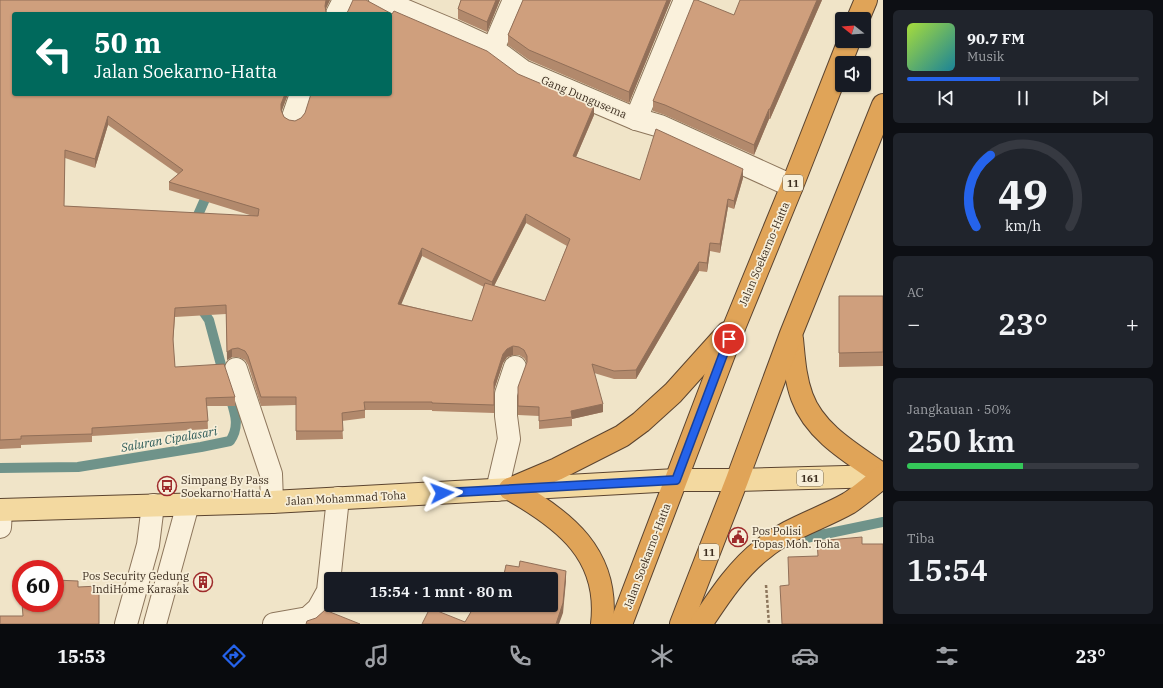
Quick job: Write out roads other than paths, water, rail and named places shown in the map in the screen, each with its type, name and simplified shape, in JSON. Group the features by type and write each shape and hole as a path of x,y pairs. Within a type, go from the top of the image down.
{"highway":[{"path":"861,12 866,0"},
{"name":"Jalan Soekarno-Hatta","path":"621,624 735,324 792,186 846,48"},
{"name":"11","path":"681,624 792,334 883,105"},
{"path":"504,490 557,469 615,440 641,422 673,393 735,324"},
{"path":"701,624 719,597 740,570 763,548 798,528 850,502 883,476 837,442 816,421 803,398 795,372 792,334"},
{"path":"504,490 538,505 563,524 583,545 594,564 601,583 602,624"}],"main road":[{"name":"Jalan Mohammad Toha","path":"0,516 153,505 272,502 676,480 883,476"}],"street":[{"path":"338,12 344,0"},
{"name":"Gang Dungusema","path":"380,0 417,7 493,49 523,71 636,119 660,126 792,186"},
{"path":"493,49 514,0"},
{"path":"636,119 685,0"},
{"path":"293,117 300,96"},
{"path":"504,490 509,440 506,416 506,394 515,367"},
{"path":"236,369 271,474 272,502"},
{"path":"274,624 308,618 318,609 328,591 338,498"},
{"path":"155,624 188,504"},
{"path":"126,624 148,545 153,505"}],"waterway":[{"name":"Saluran Cipalasari","path":"194,224 209,190"},
{"name":"Saluran Cipalasari","path":"198,304 209,320 224,376"},
{"name":"Saluran Cipalasari","path":"0,468 78,467 230,441 235,429 236,418 229,394"},
{"path":"806,538 883,522"}],"place":[{"name":"Simpang By Pass Soekarno Hatta A","path":"167,486"},
{"name":"Pos Polisi Topas Moh. Toha","path":"738,537"},
{"name":"Pos Security Gedung IndiHome Karasak","path":"203,582"}]}
